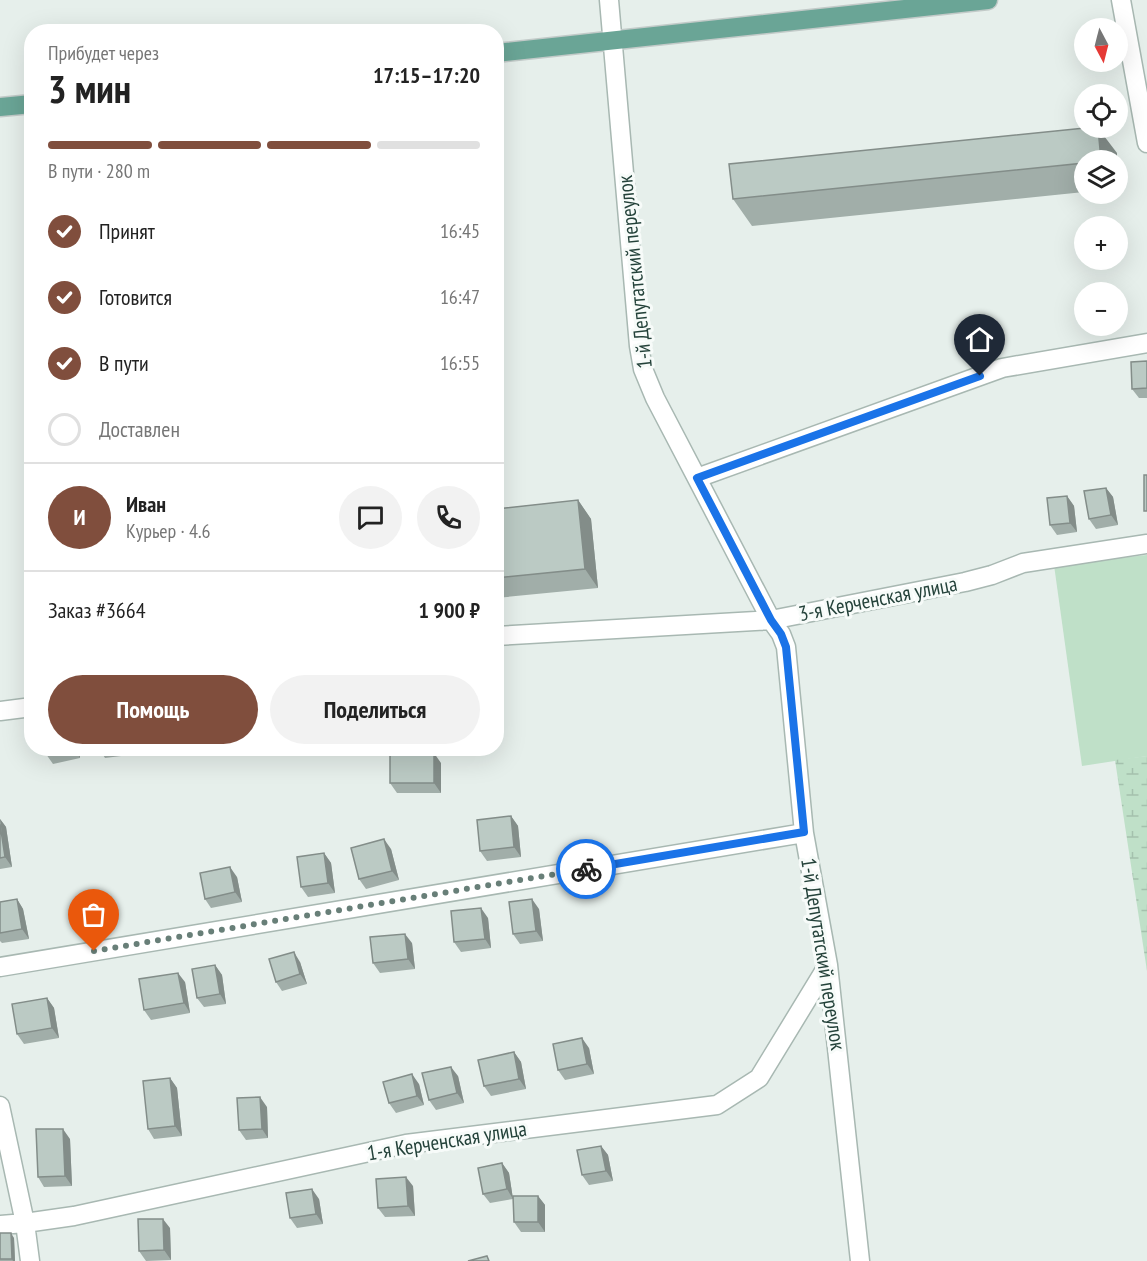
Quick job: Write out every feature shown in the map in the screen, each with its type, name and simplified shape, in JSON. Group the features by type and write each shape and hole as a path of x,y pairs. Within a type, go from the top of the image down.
{"main road":[{"path":"504,52 988,0"},
{"path":"0,107 24,105"}],"street":[{"name":"1-й Депутатский переулок","path":"609,0 639,346 643,369 655,398 786,647 804,832 828,965 860,1261"},
{"path":"1121,0 1147,143"},
{"path":"697,478 1002,368 1147,343"},
{"name":"3-я Керченская улица","path":"504,636 771,620 965,582 1023,563 1147,544"},
{"path":"0,711 24,708"},
{"path":"0,967 804,832"},
{"name":"1-я Керченская улица","path":"0,1225 75,1216 406,1144 717,1105 759,1078 828,965"},
{"path":"0,1106 25,1223 30,1261"}],"green space":[{"path":"1147,555 1147,756 1082,766 1054,565"},
{"path":"1147,756 1147,971 1115,760"}],"building":[{"path":"1074,129 1074,138 1099,138 1100,150 1074,150 1074,164 733,199 729,164"},
{"path":"1147,361 1147,388 1132,389 1131,362"},
{"path":"1144,475 1147,475 1147,511 1144,511"},
{"path":"1106,488 1111,515 1089,519 1084,491"},
{"path":"1067,496 1070,523 1050,525 1047,498"},
{"path":"578,500 585,569 504,577 504,508"},
{"path":"390,756 434,756 434,783 390,783"},
{"path":"511,816 514,847 480,851 477,820"},
{"path":"0,824 5,857 0,858"},
{"path":"384,839 392,871 359,879 351,848"},
{"path":"324,853 328,883 301,887 297,857"},
{"path":"230,867 235,892 205,899 200,873"},
{"path":"17,899 22,929 0,933 0,902"},
{"path":"532,899 536,931 513,934 509,902"},
{"path":"481,908 485,939 454,942 451,911"},
{"path":"405,934 408,959 373,963 370,937"},
{"path":"294,952 300,974 276,982 269,959"},
{"path":"215,965 220,994 197,998 192,969"},
{"path":"178,973 184,1003 144,1010 139,979"},
{"path":"47,998 52,1028 17,1034 12,1004"},
{"path":"582,1038 587,1064 558,1070 553,1044"},
{"path":"514,1052 519,1079 484,1086 478,1060"},
{"path":"451,1067 457,1093 429,1100 422,1073"},
{"path":"412,1074 417,1096 389,1103 383,1082"},
{"path":"170,1078 175,1126 148,1129 143,1081"},
{"path":"260,1097 262,1129 239,1130 237,1098"},
{"path":"36,1129 63,1129 65,1176 38,1177"},
{"path":"601,1146 606,1171 582,1175 577,1150"},
{"path":"502,1163 507,1189 483,1194 478,1168"},
{"path":"406,1177 408,1206 378,1208 376,1179"},
{"path":"312,1189 316,1214 290,1218 286,1193"},
{"path":"513,1196 538,1196 538,1222 514,1222"},
{"path":"138,1219 163,1219 164,1250 139,1251"},
{"path":"0,1233 11,1233 12,1259 0,1259"},
{"path":"487,1256 489,1261 468,1261"}],"way so far":[{"path":"94,951 586,869"}],"route":[{"path":"586,869 804,832 786,647 697,478 980,376"}]}
